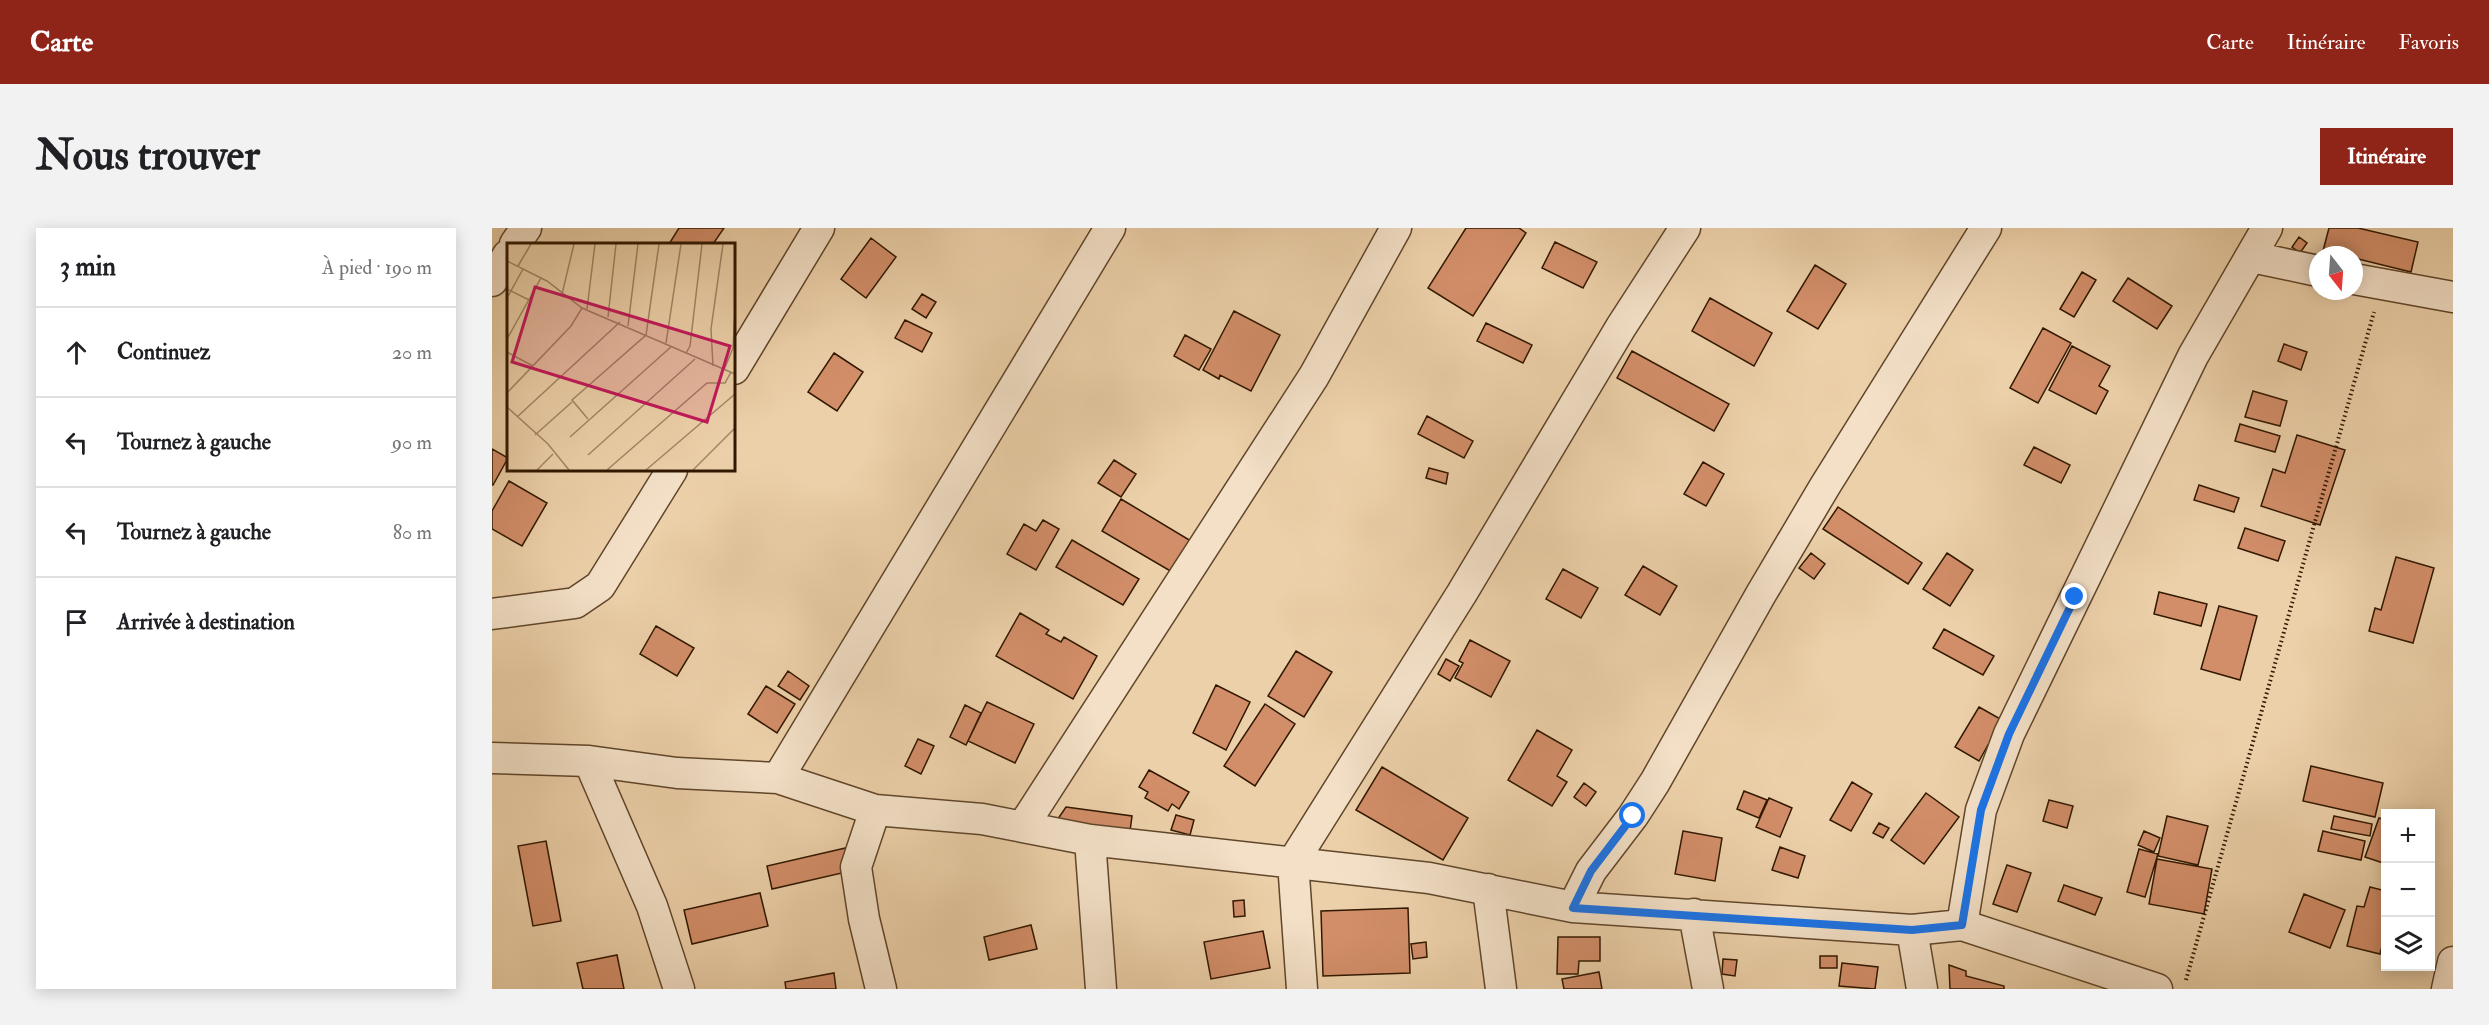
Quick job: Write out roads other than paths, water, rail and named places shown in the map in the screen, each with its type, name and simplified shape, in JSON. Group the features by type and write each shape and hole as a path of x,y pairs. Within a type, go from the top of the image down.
{"street":[{"path":"516,243 526,228"},
{"path":"735,367 819,228"},
{"path":"778,778 1110,228"},
{"path":"1023,826 1314,376 1396,228"},
{"path":"1302,989 1293,862 1462,593 1621,327 1685,228"},
{"path":"1573,908 1591,871 1633,816 1655,782 1814,506 1986,228"},
{"path":"1962,925 1981,810 2009,734 2193,356 2267,228"},
{"path":"492,281 507,257"},
{"path":"2252,257 2309,269"},
{"path":"2368,282 2453,297"},
{"path":"492,614 575,603 600,586 671,471"},
{"path":"492,758 589,761 677,773 778,778 875,810 982,819 1090,840 1429,878 1573,908 1694,914 1912,930 1962,925 2157,989"},
{"path":"589,761 652,906 679,989"},
{"path":"875,810 856,867 864,919 881,989"},
{"path":"1090,840 1101,989"},
{"path":"1488,889 1502,989"},
{"path":"1694,914 1708,989"},
{"path":"1912,930 1922,989"},
{"path":"2447,989 2453,962"}]}
